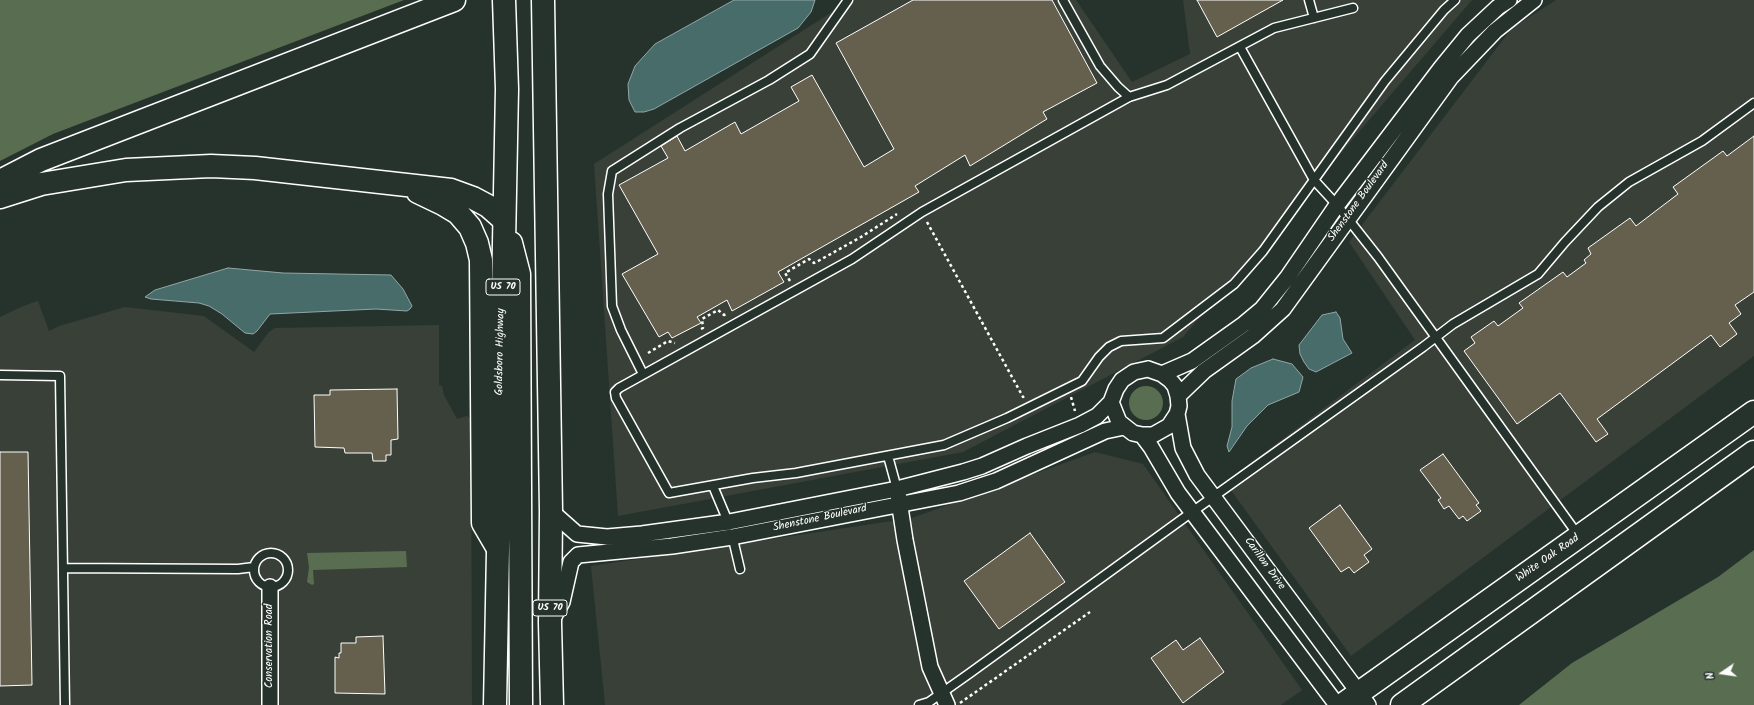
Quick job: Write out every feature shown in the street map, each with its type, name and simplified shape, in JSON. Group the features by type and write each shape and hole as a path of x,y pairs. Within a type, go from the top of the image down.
{"main road":[{"path":"0,180 41,160 454,0"},
{"name":"Goldsboro Highway","path":"495,705 507,89 504,0"},
{"name":"US 70","path":"543,8 551,511 550,623 552,705"},
{"path":"0,197 41,184 126,170 211,166 284,170 451,190 473,198 488,206 504,220 519,274 521,705"},
{"path":"400,183 458,213 470,227 477,243 481,260 483,523 497,547"},
{"name":"White Oak Road","path":"1356,701 1754,412"},
{"path":"1402,705 1754,452"}],"street":[{"name":"Shenstone Boulevard","path":"1162,374 1192,360 1244,324 1262,309 1287,278 1337,205 1441,68 1468,35 1498,7 1509,0"},
{"name":"Shenstone Boulevard","path":"1178,396 1204,371 1253,336 1283,309 1451,77 1495,31 1534,0"},
{"path":"1148,369 1162,374 1175,386 1178,396 1177,414 1169,426 1153,435 1133,433 1124,427 1116,416 1112,402 1118,384 1129,374 1148,369"},
{"name":"Shenstone Boulevard","path":"898,496 982,466 1080,425 1097,416 1112,402"},
{"name":"Carillon Drive","path":"1177,414 1183,448 1197,475 1214,497 1356,701"},
{"name":"Shenstone Boulevard","path":"550,623 562,602 571,562 578,555 659,547 730,529 898,496 959,493 996,481 1105,431 1124,427"},
{"path":"1142,435 1151,447 1178,493 1337,705"},
{"path":"898,496 905,540 930,667 944,699"},
{"name":"Shenstone Boulevard","path":"551,511 578,534 607,537 730,529"},
{"name":"Conservation Road","path":"270,587 270,705"}],"lane":[{"path":"643,374 621,330 612,306 608,194 612,171 680,128 769,80 810,54 848,0"},
{"path":"1063,0 1100,66 1118,87 1129,97"},
{"path":"1309,0 1314,18"},
{"path":"1353,8 1274,28 1168,85 1129,97 922,212 852,259 619,388 615,392 616,398 669,493 753,478 796,473 944,445 1007,418 1082,381 1099,357 1109,347 1120,341 1163,338 1234,284 1263,251 1385,81 1444,10 1455,0"},
{"path":"1240,47 1314,180 1337,205 1378,257 1580,537"},
{"path":"919,705 944,699 1087,589 1470,313 1538,274 1565,242 1598,207 1629,182 1702,141 1754,103"},
{"path":"0,375 60,376 65,705"},
{"path":"888,456 898,496"},
{"path":"713,486 730,529 740,569"},
{"path":"276,553 285,560 288,570 285,581 280,585 270,587 259,583 254,572 254,566 256,561 265,554 276,553"},
{"path":"63,568 238,569 254,566"}],"path":[{"path":"922,212 1023,397 1030,393"},
{"path":"784,284 791,280 785,273 809,259 814,263 820,260 862,237 899,213"},
{"path":"697,331 703,328 702,319 718,310 724,316 731,312"},
{"path":"648,353 668,341 674,344 680,341"},
{"path":"1067,389 1076,412"},
{"path":"958,705 1090,612"}],"shaded area":[{"path":"846,0 1076,0 1132,82 1190,54 1183,0 1472,0 1183,337 963,452 618,516 594,164 829,14"},
{"path":"1556,0 1754,0 1754,356 1351,656 1225,482 1415,340 1349,242 1512,28"},
{"path":"38,301 49,331 59,326 125,307 204,316 254,352 269,332 275,328 439,325 439,385 442,386 444,395 457,419 467,416 471,419 472,705 0,705 0,317 23,306"},
{"path":"1095,452 1143,464 1302,690 1281,705 605,705 591,566 912,518"}],"green space":[{"path":"0,0 404,0 53,134 0,161"},
{"path":"1143,386 1149,386 1153,387 1160,393 1163,403 1162,410 1156,417 1149,420 1143,420 1139,419 1132,413 1129,406 1129,400 1130,396 1136,389"},
{"path":"1754,550 1754,705 1519,705 1572,663 1718,577"},
{"path":"406,551 407,567 313,570 314,584 312,585 307,582 309,567 307,553"}],"water":[{"path":"734,0 815,0 811,12 798,28 654,109 644,112 635,112 629,100 628,84 635,66 655,44"},
{"path":"228,268 283,273 391,275 403,289 412,306 407,311 376,309 270,314 253,334 245,333 222,314 209,306 199,303 151,299 145,297 155,290"},
{"path":"1336,312 1340,318 1343,339 1352,353 1316,372 1309,369 1304,362 1300,354 1299,345 1322,315"},
{"path":"1273,359 1292,364 1303,377 1299,392 1268,405 1247,426 1229,452 1227,446 1232,427 1232,401 1236,379 1251,368"}],"building":[{"path":"913,0 1052,0 1097,83 1043,112 1047,119 970,166 965,155 915,186 919,192 778,272 784,282 732,311 727,300 697,317 701,323 672,338 668,332 659,337 622,274 658,254 619,185 668,158 661,146 677,136 685,151 735,122 741,134 799,101 791,87 812,75 864,167 894,149 836,43"},
{"path":"1197,0 1283,0 1217,37"},
{"path":"1754,136 1754,292 1735,305 1741,314 1729,323 1737,334 1720,347 1711,335 1597,419 1608,434 1596,442 1560,393 1517,424 1464,351 1475,343 1471,337 1494,321 1498,326 1523,308 1519,303 1563,272 1567,277 1586,263 1584,260 1591,254 1588,248 1630,218 1636,226 1678,194 1673,187 1723,151 1727,156"},
{"path":"397,389 398,439 391,440 391,455 386,455 386,461 373,461 372,453 345,453 344,448 315,447 314,395 330,395 330,390"},
{"path":"0,452 28,452 32,685 0,686"},
{"path":"1443,454 1479,503 1476,505 1481,511 1467,521 1463,516 1459,519 1449,506 1444,509 1438,500 1441,498 1420,470"},
{"path":"1340,505 1372,549 1364,555 1369,562 1354,573 1349,567 1341,572 1309,528"},
{"path":"1030,533 1065,582 999,629 964,581"},
{"path":"383,636 385,694 335,693 335,657 339,658 339,653 341,653 341,643 356,643 356,637"},
{"path":"1200,638 1224,672 1183,703 1151,658 1176,640 1183,650"}]}
